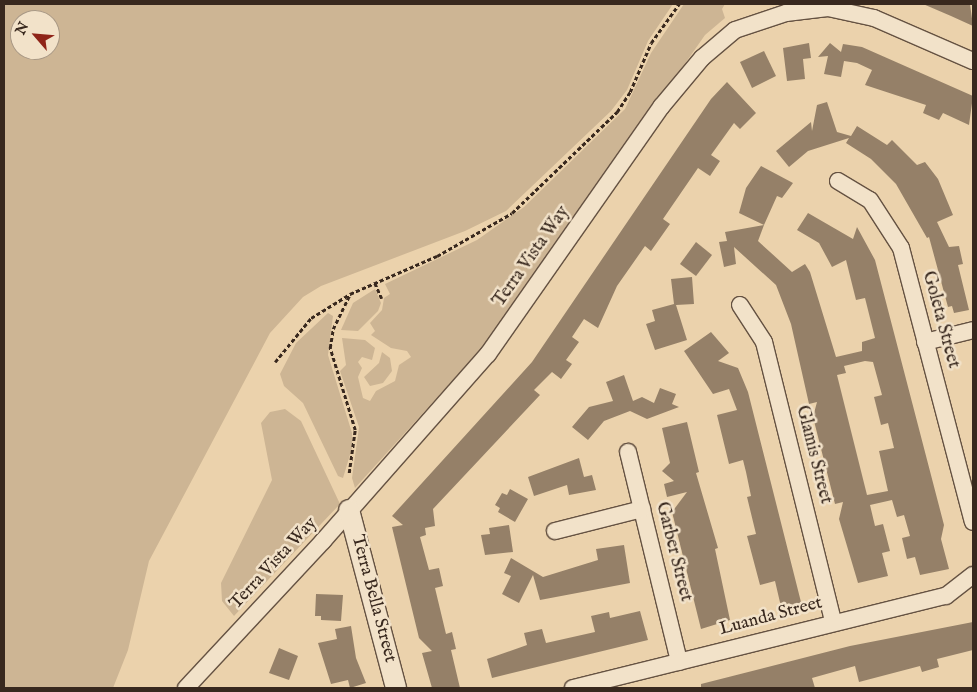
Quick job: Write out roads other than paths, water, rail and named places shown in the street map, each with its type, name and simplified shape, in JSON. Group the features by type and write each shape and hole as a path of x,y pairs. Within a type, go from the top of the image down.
{"street":[{"name":"Terra Vista Way","path":"186,688 349,510 488,354 661,107 702,58 735,30 786,13 828,8 874,18 973,62"},
{"name":"Goleta Street","path":"838,181 857,189 888,224 900,248 973,522"},
{"name":"Glamis Street","path":"740,305 764,342 833,621"},
{"path":"925,342 973,330"},
{"name":"Garber Street","path":"628,452 679,662"},
{"path":"555,530 642,509"},
{"name":"Terra Bella Street","path":"349,510 396,688"},
{"name":"Luanda Street","path":"573,688 833,621 946,596 973,575"}]}
